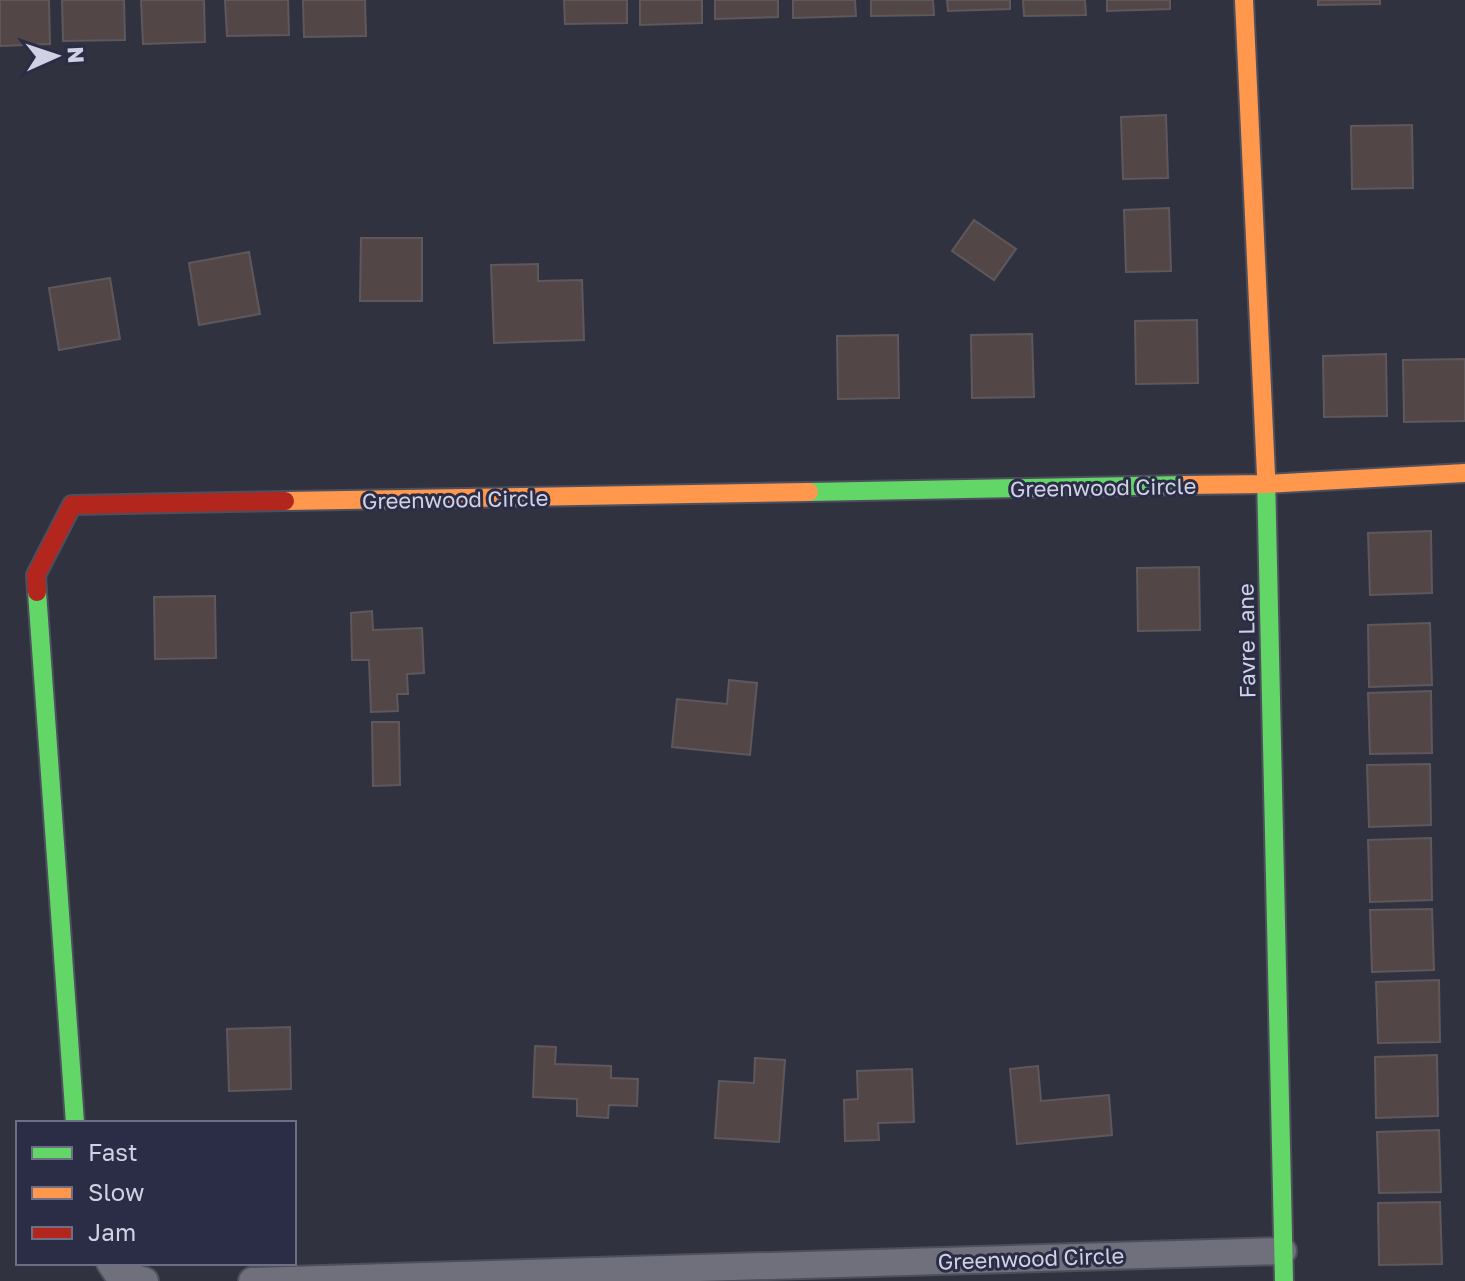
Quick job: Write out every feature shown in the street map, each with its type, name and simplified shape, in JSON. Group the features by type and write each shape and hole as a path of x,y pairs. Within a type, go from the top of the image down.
{"street":[{"name":"Favre Lane","path":"1244,0 1266,484 1284,1281"},
{"name":"Greenwood Circle","path":"75,1121 36,575 72,505 1266,484 1465,473"},
{"name":"Greenwood Circle","path":"252,1281 1283,1251"},
{"path":"111,1265 116,1272 145,1281"}],"building":[{"path":"0,0 49,0 50,44 0,46"},
{"path":"62,0 124,0 125,40 63,41"},
{"path":"141,0 204,0 205,42 143,44"},
{"path":"225,0 288,0 289,35 227,36"},
{"path":"303,0 365,0 366,36 304,37"},
{"path":"564,0 627,0 627,23 565,24"},
{"path":"640,0 702,0 702,23 640,25"},
{"path":"715,0 778,0 778,17 715,19"},
{"path":"793,0 855,0 856,16 793,18"},
{"path":"871,0 933,0 934,15 871,16"},
{"path":"947,0 1010,0 1010,9 948,11"},
{"path":"1023,0 1085,0 1086,15 1024,16"},
{"path":"1107,0 1170,0 1170,9 1107,11"},
{"path":"1318,0 1380,0 1380,4 1318,5"},
{"path":"1166,115 1168,178 1123,179 1121,117"},
{"path":"1412,125 1413,188 1352,189 1351,126"},
{"path":"1169,208 1171,271 1126,272 1124,210"},
{"path":"974,220 1016,249 994,280 952,251"},
{"path":"361,238 422,238 422,301 360,301"},
{"path":"249,252 260,314 199,325 189,263"},
{"path":"538,264 538,281 582,280 584,340 494,343 491,265"},
{"path":"110,278 120,339 59,350 49,288"},
{"path":"1197,320 1198,383 1136,384 1135,321"},
{"path":"1032,334 1034,397 972,398 971,335"},
{"path":"898,335 899,398 838,399 837,336"},
{"path":"1386,354 1387,416 1324,417 1323,356"},
{"path":"1465,359 1465,421 1404,422 1403,360"},
{"path":"1431,531 1432,593 1370,595 1368,533"},
{"path":"1199,567 1200,630 1138,631 1137,568"},
{"path":"215,596 216,658 155,659 154,597"},
{"path":"372,611 373,630 422,628 424,673 407,674 408,694 397,694 398,711 371,712 369,660 352,660 351,613"},
{"path":"1430,623 1432,685 1369,687 1368,625"},
{"path":"729,680 757,683 750,755 672,747 677,699 727,704"},
{"path":"1431,691 1432,753 1370,754 1368,693"},
{"path":"372,722 399,722 400,785 373,786"},
{"path":"1430,764 1431,825 1369,827 1367,765"},
{"path":"1431,838 1432,900 1370,902 1368,840"},
{"path":"1432,909 1434,970 1372,972 1370,910"},
{"path":"1439,980 1440,1042 1378,1043 1376,982"},
{"path":"290,1027 291,1089 229,1091 227,1029"},
{"path":"535,1046 556,1047 555,1064 611,1066 611,1078 638,1079 637,1106 609,1105 608,1118 577,1116 577,1099 533,1097"},
{"path":"1437,1055 1438,1116 1376,1118 1375,1057"},
{"path":"755,1058 785,1060 779,1142 715,1138 719,1081 754,1083"},
{"path":"1038,1066 1041,1101 1109,1095 1112,1135 1017,1144 1010,1069"},
{"path":"912,1069 914,1122 878,1123 879,1140 845,1141 844,1100 858,1099 857,1071"},
{"path":"1439,1130 1441,1192 1379,1193 1377,1132"},
{"path":"1440,1202 1442,1264 1379,1265 1378,1203"}],"traffic: fast":[{"path":"1266,475 1284,1281"},
{"path":"809,492 1185,485"},
{"path":"37,592 75,1121"}],"traffic: slow":[{"path":"1244,0 1266,475"},
{"path":"1185,485 1266,484 1465,473"},
{"path":"285,501 809,492"}],"traffic: jam":[{"path":"37,592 36,575 72,505 285,501"}]}
